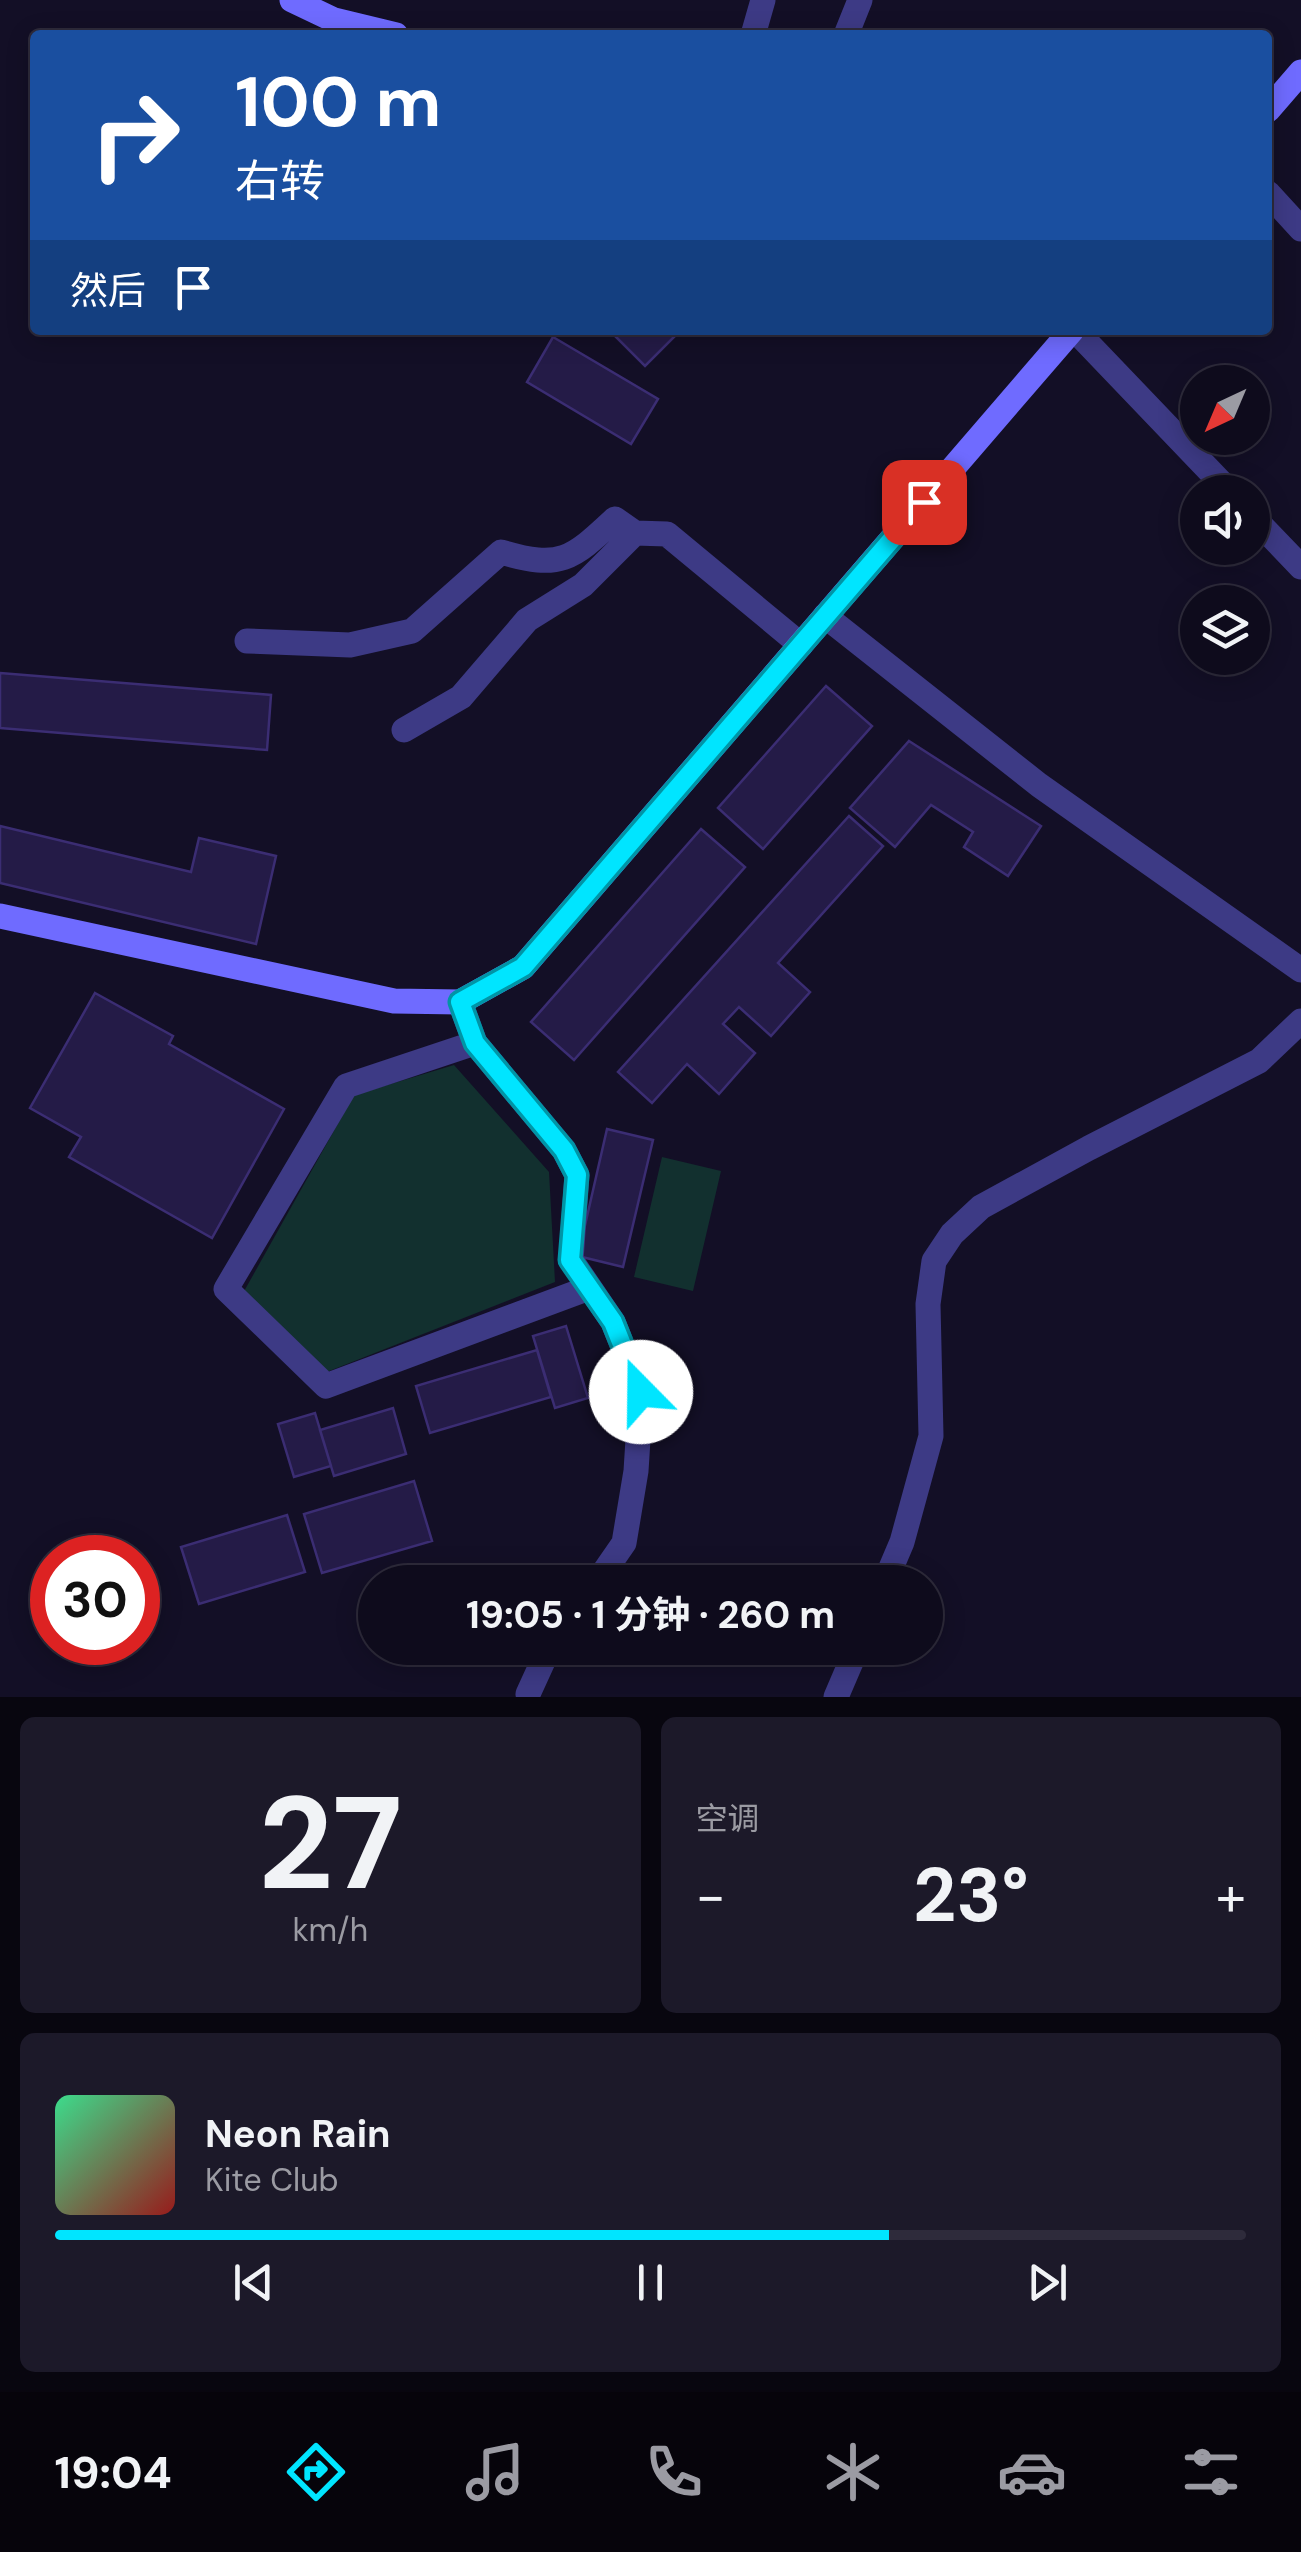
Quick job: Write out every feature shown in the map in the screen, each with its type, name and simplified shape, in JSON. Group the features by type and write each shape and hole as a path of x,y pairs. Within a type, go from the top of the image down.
{"main road":[{"path":"292,0 334,20 375,30"},
{"path":"1272,105 1301,72"},
{"path":"0,916 394,1001 460,1002 523,967 1070,335"}],"street":[{"path":"754,30 763,0"},
{"path":"848,30 860,0"},
{"path":"1272,197 1301,230"},
{"path":"1079,335 1214,475"},
{"path":"247,641 350,644 412,631 501,552 534,562 576,556 615,519 635,533 666,534 801,644"},
{"path":"404,730 461,696 528,620 583,585 635,533"},
{"path":"1270,535 1301,567"},
{"path":"826,616 1039,785 1301,970"},
{"path":"460,1002 475,1043 564,1150 577,1175 570,1260 613,1322 641,1392 636,1471 624,1543 609,1565"},
{"path":"892,1565 931,1436 928,1304 934,1261 952,1234 981,1207 1259,1062 1301,1021"},
{"path":"475,1043 346,1086 226,1289 326,1386 590,1288"},
{"path":"528,1694 542,1665"},
{"path":"836,1697 850,1665"}],"green space":[{"path":"454,1065 549,1172 555,1282 319,1375 238,1302 354,1095"},
{"path":"662,1157 721,1171 693,1291 634,1277"}],"building":[{"path":"614,335 676,335 645,366"},
{"path":"553,337 658,399 631,444 527,382"},
{"path":"0,673 271,695 267,750 0,728"},
{"path":"826,686 872,726 763,849 718,808"},
{"path":"909,741 1041,826 1008,876 964,847 973,832 931,805 895,847 850,808"},
{"path":"849,816 883,846 778,963 810,992 771,1036 739,1007 723,1024 755,1053 719,1094 687,1064 652,1103 618,1072"},
{"path":"0,826 191,872 199,838 276,856 256,944 0,883"},
{"path":"701,829 745,867 574,1060 531,1022"},
{"path":"95,993 173,1036 169,1044 284,1109 212,1238 69,1157 81,1137 30,1108"},
{"path":"607,1129 653,1140 623,1267 578,1256"},
{"path":"566,1326 588,1398 555,1408 533,1336"},
{"path":"537,1350 551,1397 430,1433 416,1386"},
{"path":"393,1408 406,1454 334,1476 320,1430"},
{"path":"315,1413 331,1466 294,1477 278,1424"},
{"path":"414,1481 432,1541 322,1573 304,1514"},
{"path":"287,1515 305,1572 199,1604 181,1547"}],"route":[{"path":"641,1392 613,1322 570,1260 577,1175 564,1150 475,1043 460,1002 523,967 924,502"}]}
